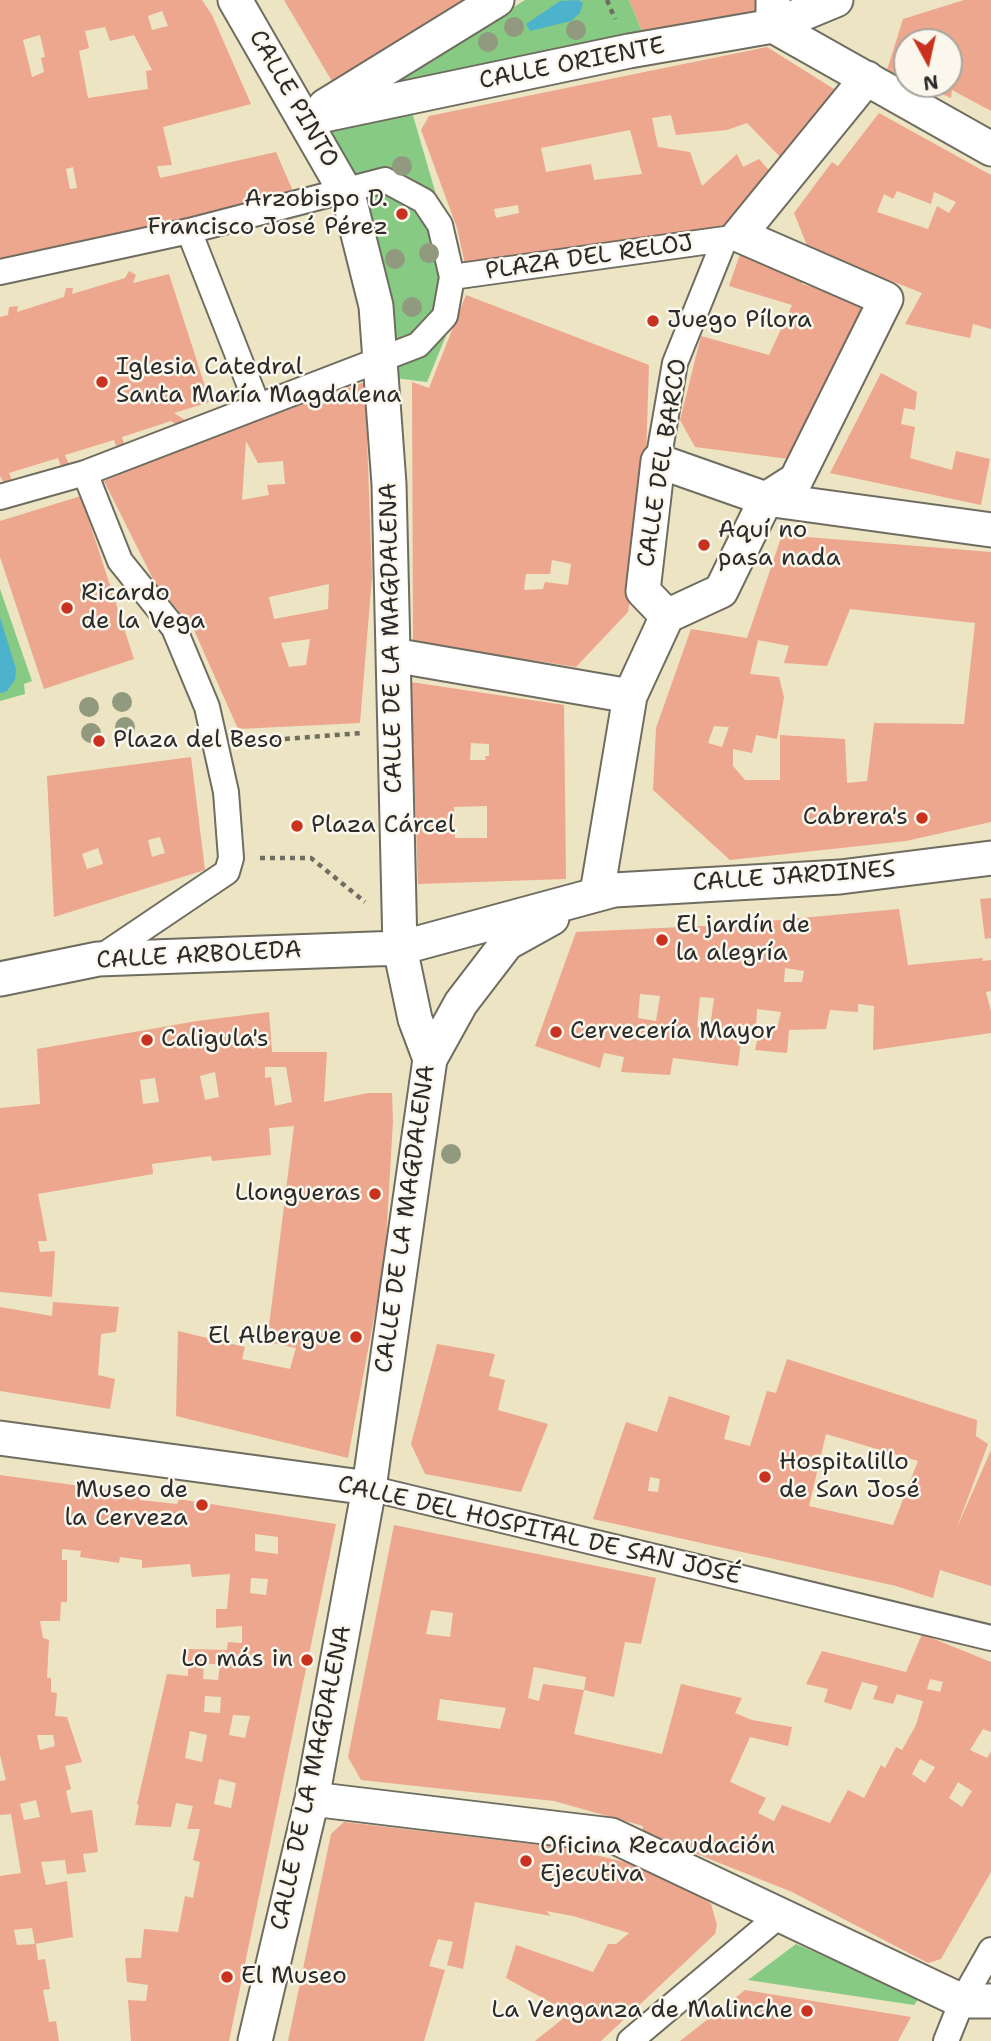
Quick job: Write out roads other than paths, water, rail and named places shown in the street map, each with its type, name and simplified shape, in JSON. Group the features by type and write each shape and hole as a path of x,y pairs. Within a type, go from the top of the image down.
{"street":[{"name":"CALLE PINTO","path":"235,0 347,194 376,306 380,353"},
{"path":"305,119 498,0"},
{"name":"CALLE ORIENTE","path":"305,119 629,51 773,13 836,0"},
{"path":"773,13 867,78 991,149"},
{"name":"CALLE DEL BARCO","path":"667,616 643,591 658,461 675,363 732,237 867,78"},
{"path":"0,272 347,194 385,180 424,201 440,225 452,277 445,316 418,345 380,353 85,472 0,497"},
{"path":"189,231 257,404"},
{"path":"597,893 630,696 667,616 721,591 765,499 796,480 886,299 732,237"},
{"name":"PLAZA DEL RELOJ","path":"452,277 732,237"},
{"name":"CALLE DE LA MAGDALENA","path":"256,2041 312,1799 369,1488 430,1059 415,1019 400,948 389,484 380,353"},
{"path":"658,461 765,499 991,530"},
{"path":"85,472 120,561 174,628 206,707 217,744 226,792 231,858 226,872 98,958"},
{"path":"393,655 630,696"},
{"name":"CALLE JARDINES","path":"400,948 597,893 839,877 991,858"},
{"name":"CALLE JARDINES","path":"430,1059 461,1003 507,943 597,893"},
{"name":"CALLE ARBOLEDA","path":"0,979 98,958 400,948"},
{"name":"CALLE DEL HOSPITAL DE SAN JOSÉ","path":"0,1438 369,1488 991,1638"},
{"path":"312,1799 611,1835 976,2001"},
{"path":"630,2041 781,1914"},
{"path":"946,2041 976,2001 991,1950"}],"water":[{"path":"578,0 583,3 580,13 571,21 530,31 526,24 560,1"},
{"path":"0,617 16,669 15,680 6,692 0,693"}],"place":[{"name":"Arzobispo D. Francisco José Pérez","path":"402,214"},
{"name":"Juego Pílora","path":"653,321"},
{"name":"Iglesia Catedral Santa María Magdalena","path":"102,382"},
{"name":"Aquí no pasa nada","path":"704,545"},
{"name":"Ricardo de la Vega","path":"67,608"},
{"name":"Plaza del Beso","path":"99,741"},
{"name":"Cabrera's","path":"922,818"},
{"name":"Plaza Cárcel","path":"297,826"},
{"name":"El jardín de la alegría","path":"662,940"},
{"name":"Cervecería Mayor","path":"556,1032"},
{"name":"Caligula's","path":"147,1040"},
{"name":"Llongueras","path":"375,1194"},
{"name":"El Albergue","path":"356,1337"},
{"name":"Hospitalillo de San José","path":"765,1477"},
{"name":"Museo de la Cerveza","path":"202,1505"},
{"name":"Lo más in","path":"307,1660"},
{"name":"Oficina Recaudación Ejecutiva","path":"526,1861"},
{"name":"El Museo","path":"227,1977"},
{"name":"La Venganza de Malinche","path":"807,2011"}]}
